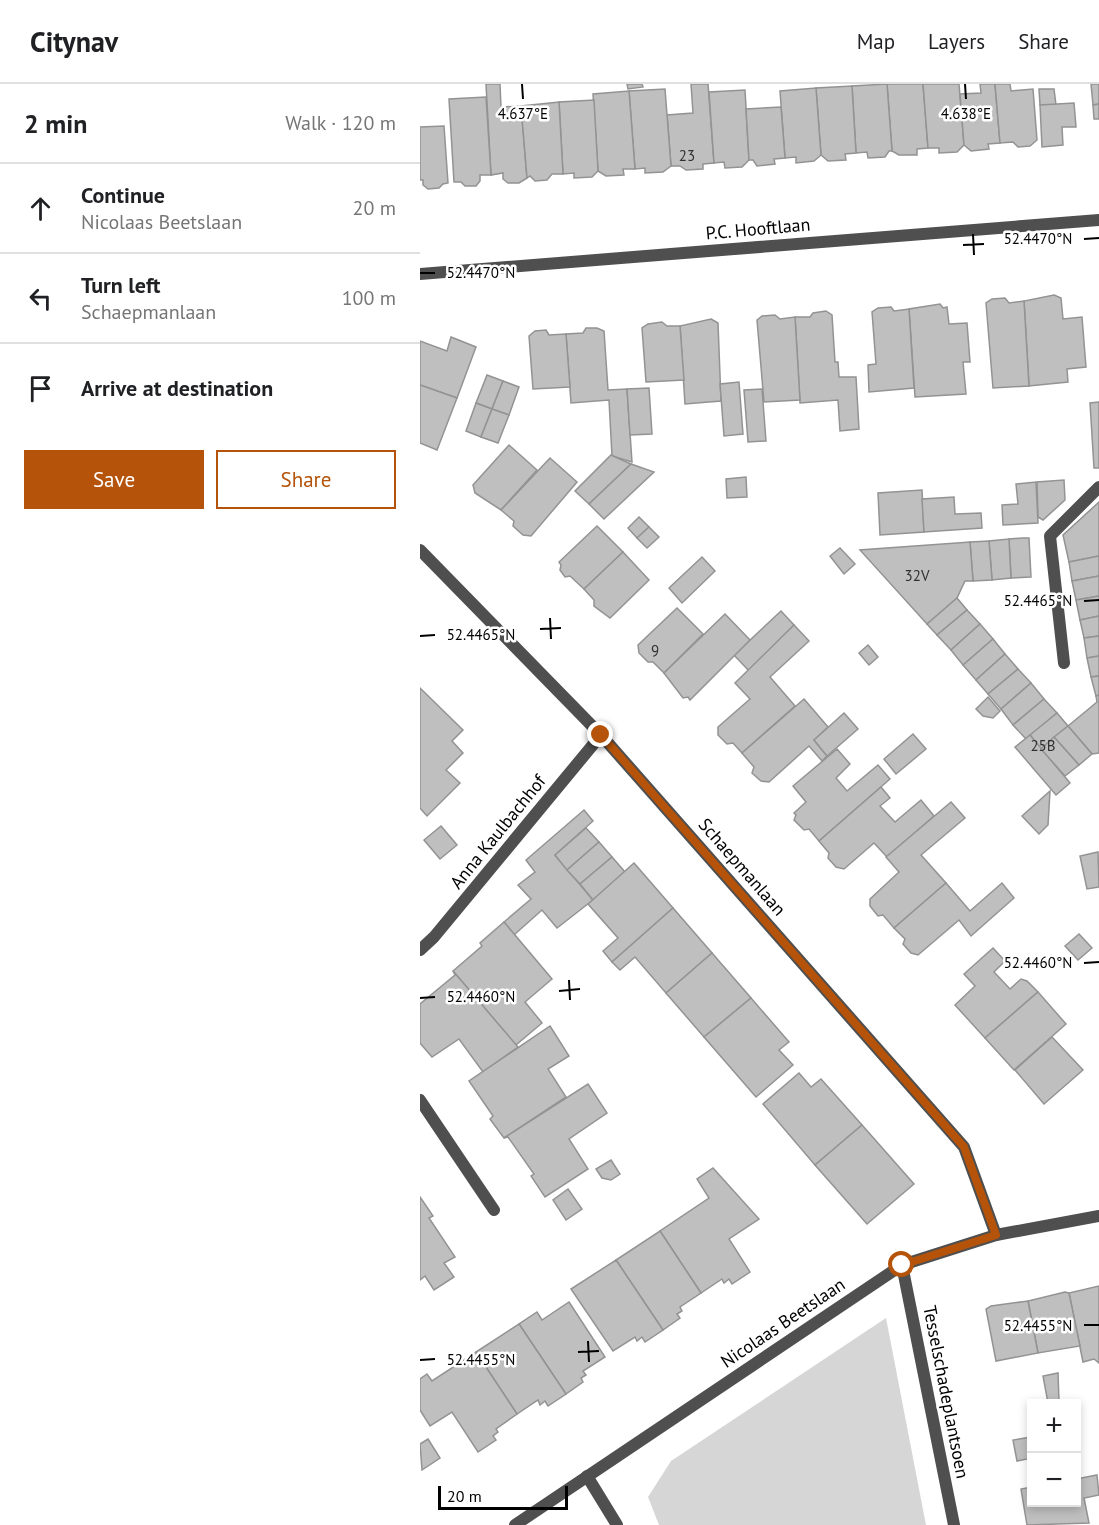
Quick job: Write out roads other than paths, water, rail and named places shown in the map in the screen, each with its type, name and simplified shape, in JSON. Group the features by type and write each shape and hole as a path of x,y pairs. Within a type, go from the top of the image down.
{"street":[{"name":"P.C. Hooftlaan","path":"420,274 1099,220"},
{"path":"1064,663 1050,536 1099,487"},
{"name":"Schaepmanlaan","path":"420,550 601,735 964,1147 996,1235"},
{"name":"Anna Kaulbachhof","path":"420,950 434,937 601,735"},
{"path":"420,1100 494,1210"},
{"name":"Nicolaas Beetslaan","path":"515,1525 902,1265 996,1235 1099,1216"},
{"name":"Tesselschadeplantsoen","path":"902,1265 954,1525"},
{"path":"587,1476 617,1525"}]}
